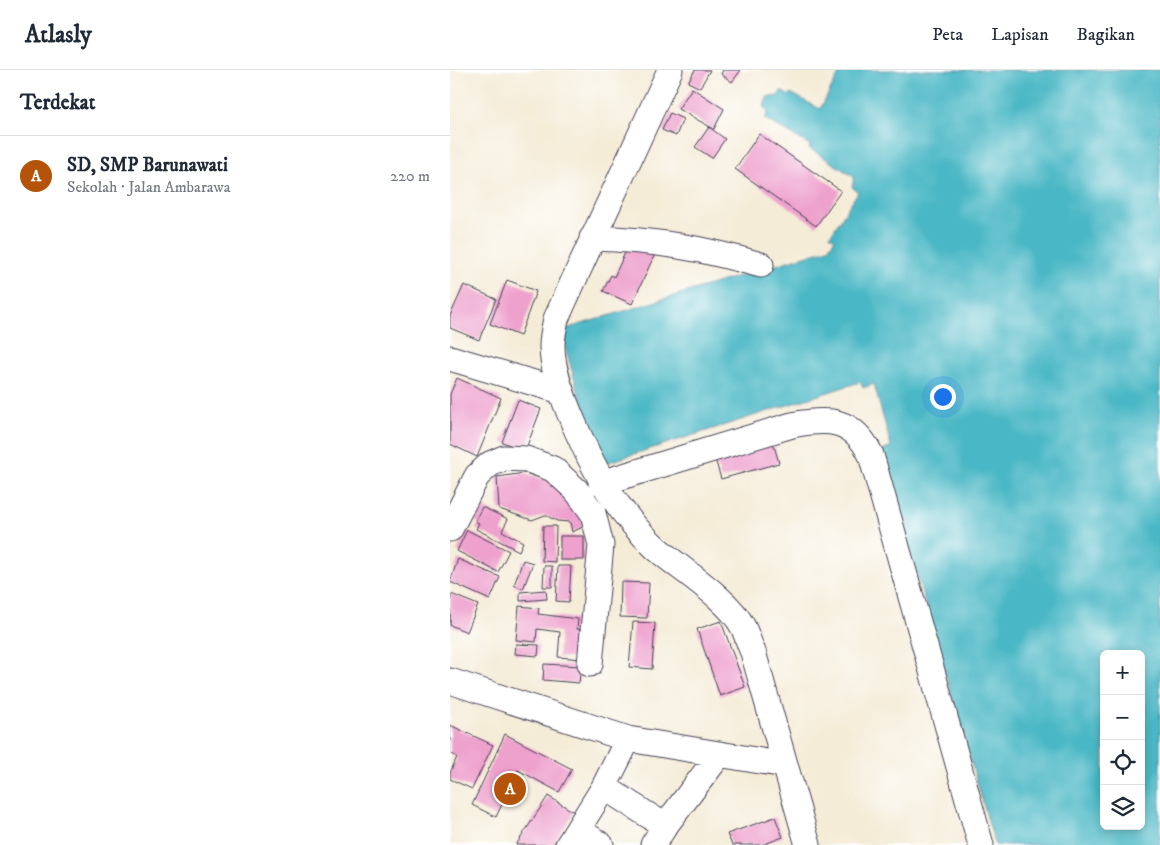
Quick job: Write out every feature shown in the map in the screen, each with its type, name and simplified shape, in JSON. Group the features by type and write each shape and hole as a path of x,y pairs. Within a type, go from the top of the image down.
{"street":[{"path":"670,70 556,319 552,345 561,391 586,453 601,482 626,517 650,542 722,602 742,626 753,652 808,845"},
{"path":"592,238 638,239 678,244 761,265"},
{"path":"450,358 561,391"},
{"path":"601,482 792,424 820,420 835,421 856,434 871,455 981,845"},
{"path":"450,529 477,476 490,464 504,458 526,460 552,469 576,490 593,513 601,545 590,664"},
{"path":"450,681 628,739 785,765"},
{"path":"601,845 573,837 604,787 628,739"},
{"path":"604,787 659,836 718,755"}],"water":[{"path":"841,70 1160,70 1160,845 995,845 881,452 891,446 874,384 863,388 860,382 600,465 564,344 565,329 828,249 835,239 830,236 858,192 852,187 854,177 809,148 810,145 765,119 768,112 764,106 767,97 778,96 781,91 790,96 791,93 820,109"}],"building":[{"path":"695,70 710,70 700,88 688,82"},
{"path":"723,70 741,70 732,82 721,74"},
{"path":"692,88 724,109 714,129 678,109"},
{"path":"670,113 683,119 676,136 662,130"},
{"path":"709,127 725,139 712,158 695,147"},
{"path":"759,134 841,191 816,226 735,169"},
{"path":"629,244 654,256 632,304 603,291 611,275 614,277"},
{"path":"507,280 536,291 520,336 490,324"},
{"path":"464,285 496,299 479,340 450,328 450,316"},
{"path":"457,378 501,398 477,457 450,444 450,394"},
{"path":"518,400 541,409 525,451 502,442"},
{"path":"771,435 779,463 721,479 713,452"},
{"path":"525,473 553,482 580,502 585,526 572,532 570,522 557,521 545,515 532,520 499,509 497,477"},
{"path":"482,507 508,519 502,531 523,542 519,551 476,529 479,523 475,521"},
{"path":"543,526 556,526 555,562 542,561"},
{"path":"467,530 509,551 498,572 457,551"},
{"path":"560,536 584,536 584,560 560,560"},
{"path":"458,559 500,577 490,600 450,582"},
{"path":"523,560 533,563 523,589 514,585"},
{"path":"544,566 552,566 552,587 543,587"},
{"path":"558,566 571,566 569,602 556,601"},
{"path":"621,582 649,583 647,618 620,617"},
{"path":"546,590 547,599 520,601 520,592"},
{"path":"451,594 478,605 467,632 450,625"},
{"path":"519,606 539,608 538,614 578,619 577,629 585,630 582,659 558,657 560,632 537,629 536,642 516,640"},
{"path":"721,621 745,687 720,696 697,629"},
{"path":"633,622 655,623 652,669 629,667"},
{"path":"516,644 539,645 538,656 515,654"},
{"path":"544,664 581,666 579,683 543,680"},
{"path":"450,725 493,745 472,789 450,779 450,773 457,757 450,753"},
{"path":"505,734 572,769 559,792 518,770 496,817 472,805"},
{"path":"548,796 574,812 553,845 516,845"},
{"path":"775,817 783,837 762,845 732,845 727,834"}],"place":[{"name":"SD, SMP Barunawati","path":"510,789"}]}
